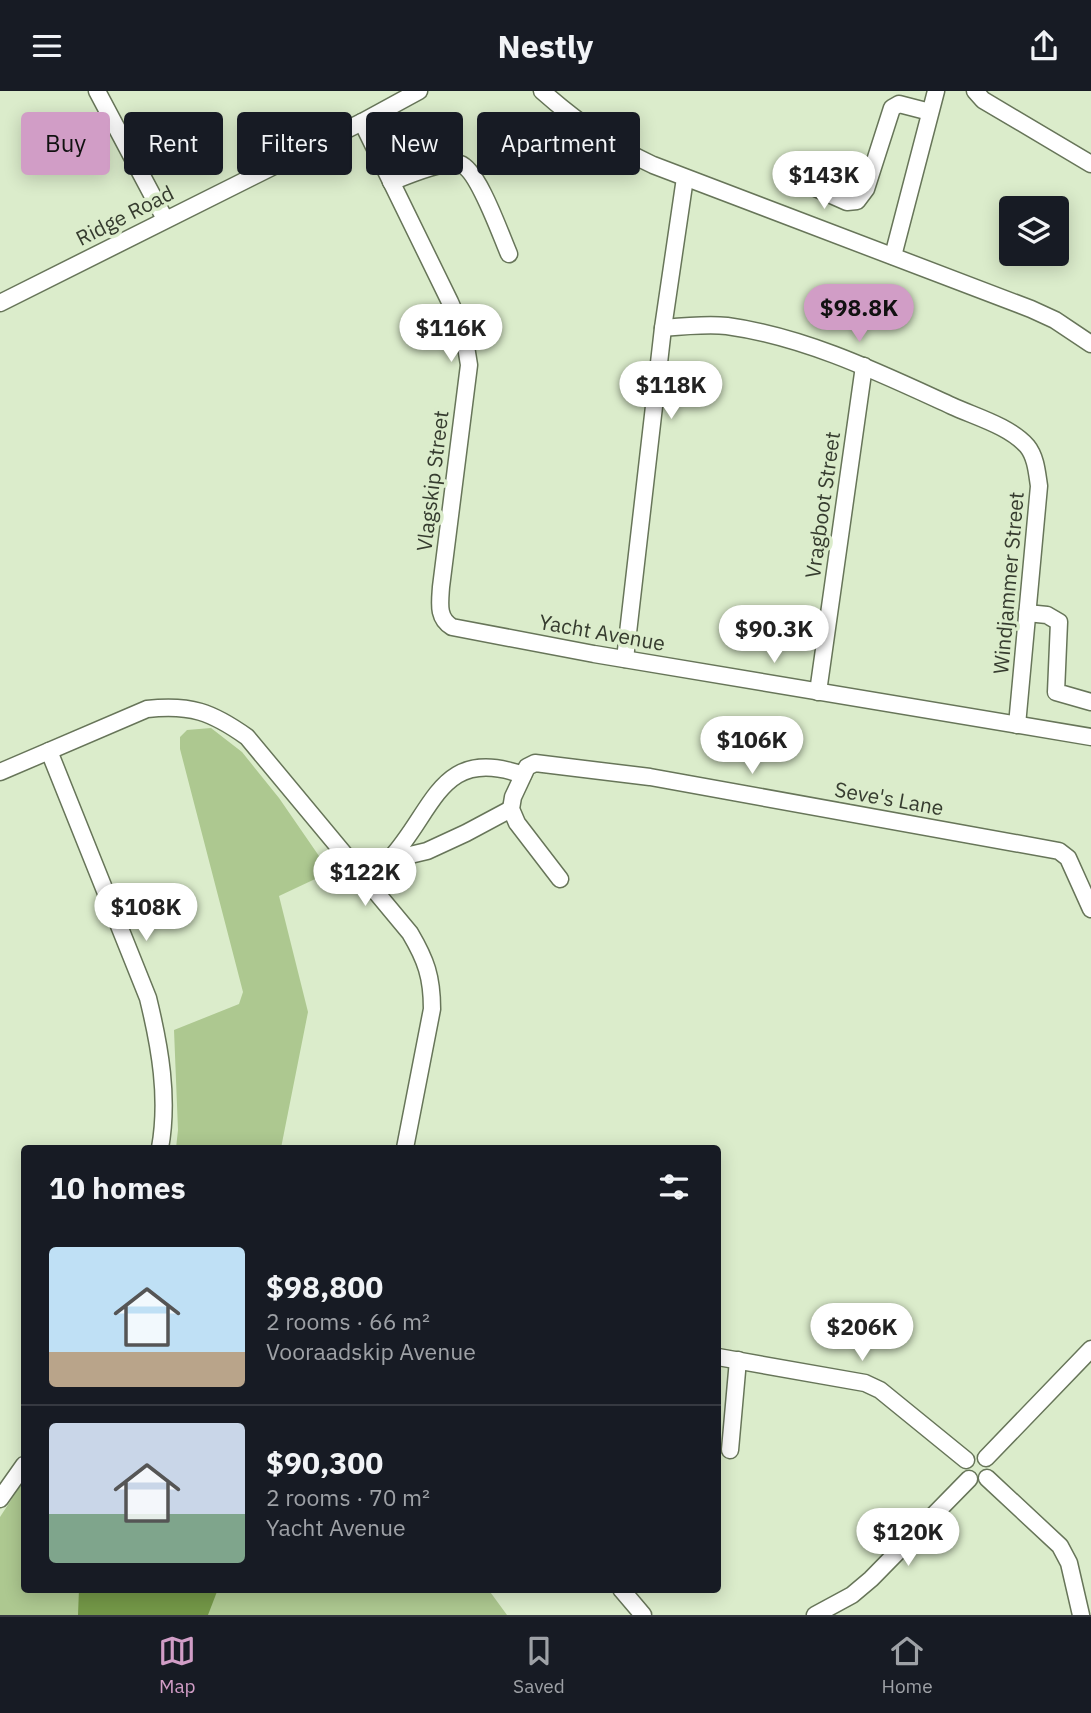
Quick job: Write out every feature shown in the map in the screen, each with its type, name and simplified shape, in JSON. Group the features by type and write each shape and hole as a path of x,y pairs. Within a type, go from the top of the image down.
{"street":[{"path":"97,91 165,219"},
{"name":"Ridge Road","path":"0,303 419,91"},
{"path":"542,91 576,121 617,148 685,178 1031,309 1055,320 1091,344"},
{"path":"893,256 936,91"},
{"path":"975,91 982,100 1091,164"},
{"path":"786,175 847,202 857,201 866,189 892,109 899,104 930,112"},
{"name":"Vlagskip Street","path":"362,122 450,302 464,334 469,357 441,587 441,617"},
{"path":"391,182 452,162 463,164 474,177 509,254"},
{"path":"625,659 663,328 685,178"},
{"path":"663,328 727,326 796,343 864,366"},
{"name":"Windjammer Street","path":"864,366 999,427 1028,447 1034,461 1039,486 1017,725"},
{"name":"Vragboot Street","path":"818,692 864,366"},
{"path":"1027,613 1047,615 1059,622 1056,692 1091,702"},
{"name":"Yacht Avenue","path":"441,617 452,627 625,659 1091,737"},
{"path":"0,772 147,709 173,706 197,709 223,719 247,737 410,933 424,957 430,981 432,1009 406,1145"},
{"path":"49,751 148,998 156,1029 164,1096 160,1145"},
{"name":"Seve's Lane","path":"523,775 527,767 535,762 625,773 1059,851 1068,858 1091,909"},
{"path":"365,879 389,860 449,779 461,771 477,766 501,767 523,775 513,797 511,809 517,823 560,879"},
{"path":"389,860 427,851 511,809"},
{"path":"721,1357 846,1378 872,1387 898,1404 966,1460"},
{"path":"730,1450 738,1360"},
{"path":"986,1458 1087,1360"},
{"path":"973,1455 986,1458 991,1470 987,1478 980,1482 969,1479 964,1470 966,1460 973,1455"},
{"path":"0,1499 21,1469"},
{"path":"987,1478 1060,1546 1069,1563 1081,1615"},
{"path":"815,1615 852,1595 871,1579 969,1479"},
{"path":"624,1593 643,1615"}],"shaded area":[{"path":"211,728 242,752 279,798 330,872 279,896 308,1012 282,1145 176,1145 174,1030 239,1004 243,992 180,749 180,737 187,730"},
{"path":"21,1485 21,1593 491,1593 507,1615 0,1615 0,1517"},
{"path":"79,1593 216,1593 208,1615 78,1615"}]}
